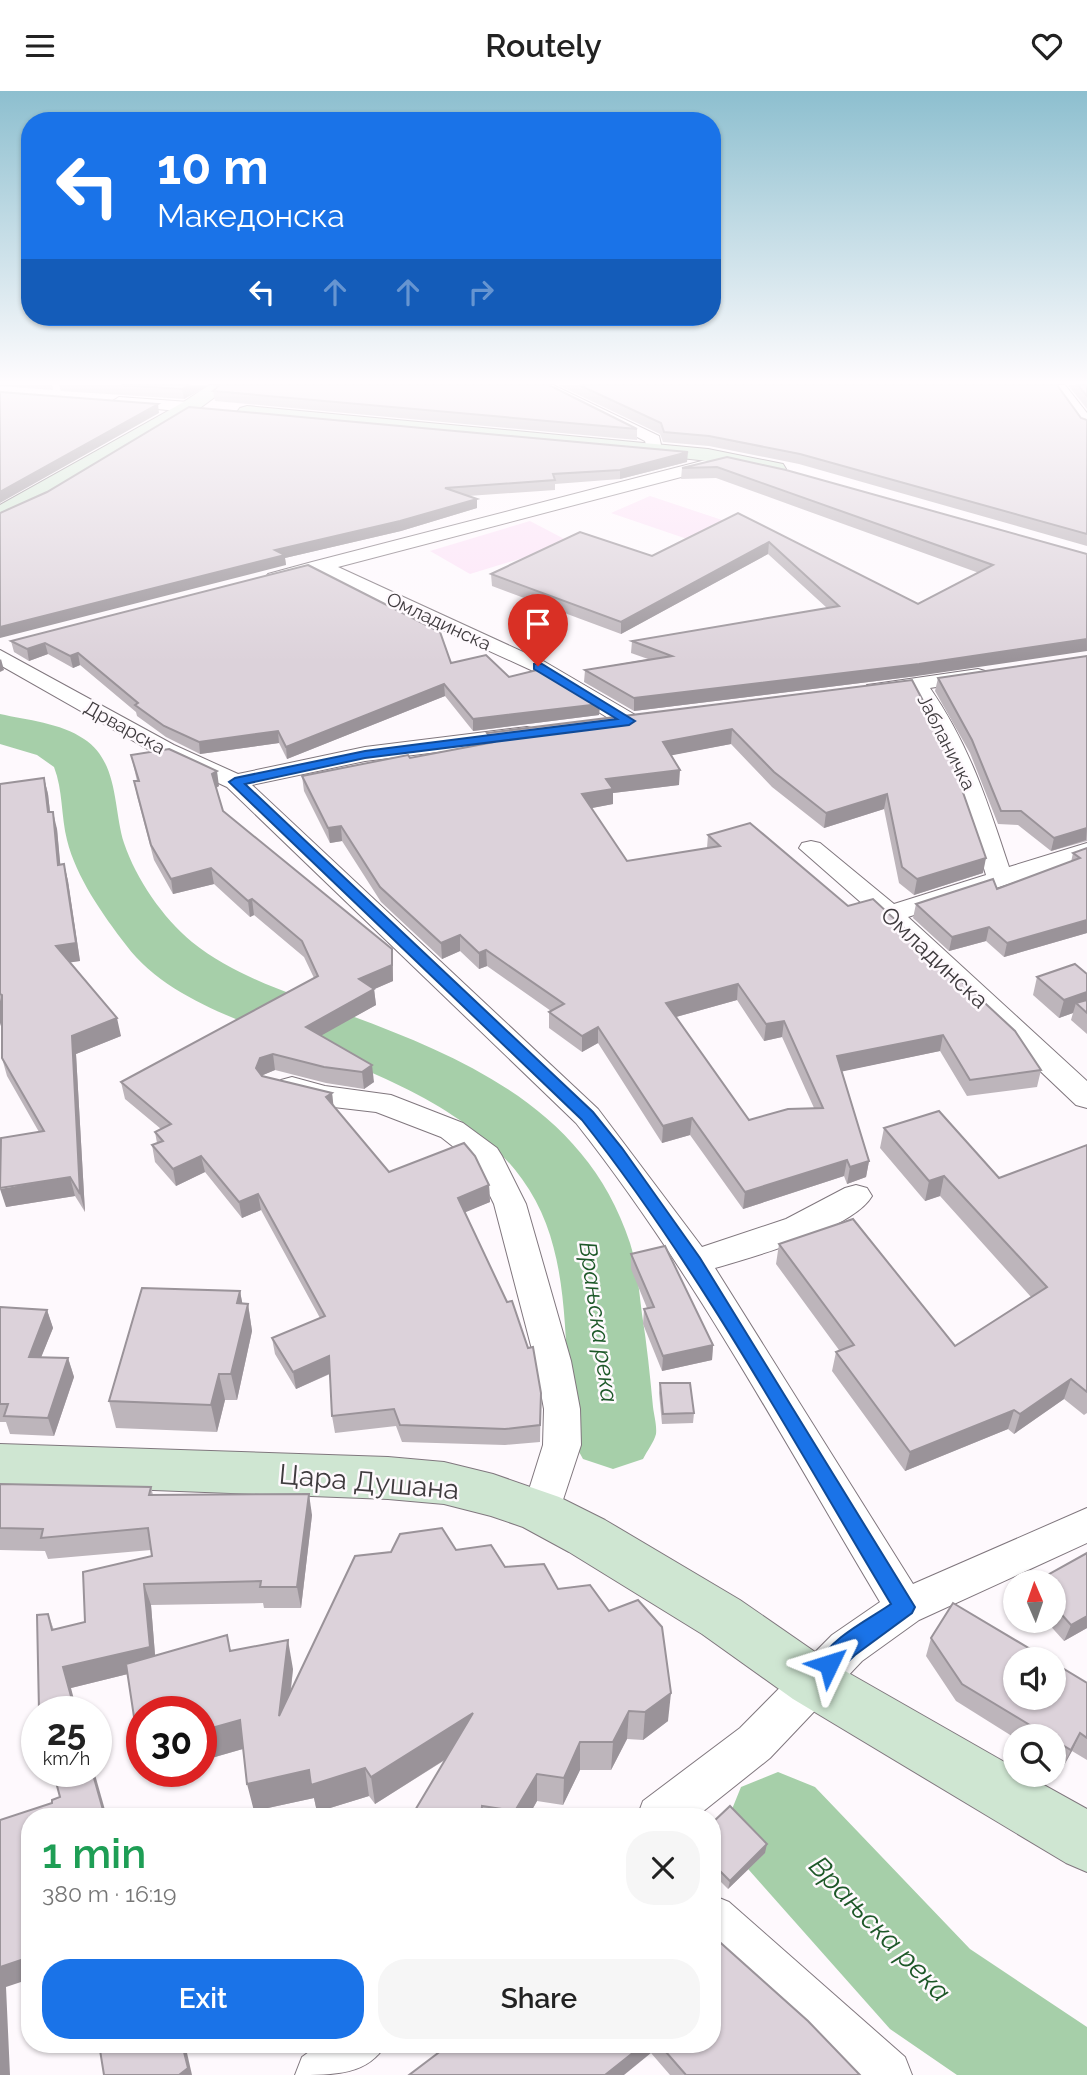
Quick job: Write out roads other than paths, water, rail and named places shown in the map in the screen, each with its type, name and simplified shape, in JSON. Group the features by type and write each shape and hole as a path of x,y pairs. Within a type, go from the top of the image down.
{"main road":[{"path":"0,515 65,478"},
{"name":"Цара Душана","path":"0,1464 388,1478 444,1483 493,1495 541,1512 587,1536 702,1605 812,1681 1087,1842"}],"street":[{"path":"253,583 657,478"},
{"name":"Омладинска","path":"319,566 538,666 629,721"},
{"name":"Дрварска","path":"4,649 166,750 235,782 587,1116 616,1152 694,1262 905,1607"},
{"path":"849,693 996,673"},
{"name":"Јабланичка","path":"917,685 940,719 970,780 1000,880"},
{"path":"589,726 656,718"},
{"path":"235,782 365,754 549,731"},
{"name":"Омладинска","path":"811,848 890,914 1087,1098"},
{"path":"890,914 1087,850"},
{"path":"276,1083 326,1096 380,1102 452,1130 486,1156 510,1204 553,1361 562,1409 562,1445 541,1512"},
{"path":"694,1262 792,1233 827,1216 856,1196"},
{"path":"671,1808 755,1743 812,1681 847,1648 905,1607 1087,1525"},
{"path":"721,1927 887,2075"},
{"path":"320,2075 349,2053"}],"waterway":[{"name":"Врањска река","path":"0,729 55,744 74,756 83,772 99,852 138,920 169,954 187,968 227,991 355,1041 440,1078 479,1101 515,1128 546,1159 572,1196 593,1245 606,1342 613,1434"},
{"name":"Врањска река","path":"778,1824 930,1989 1056,2075"}]}
